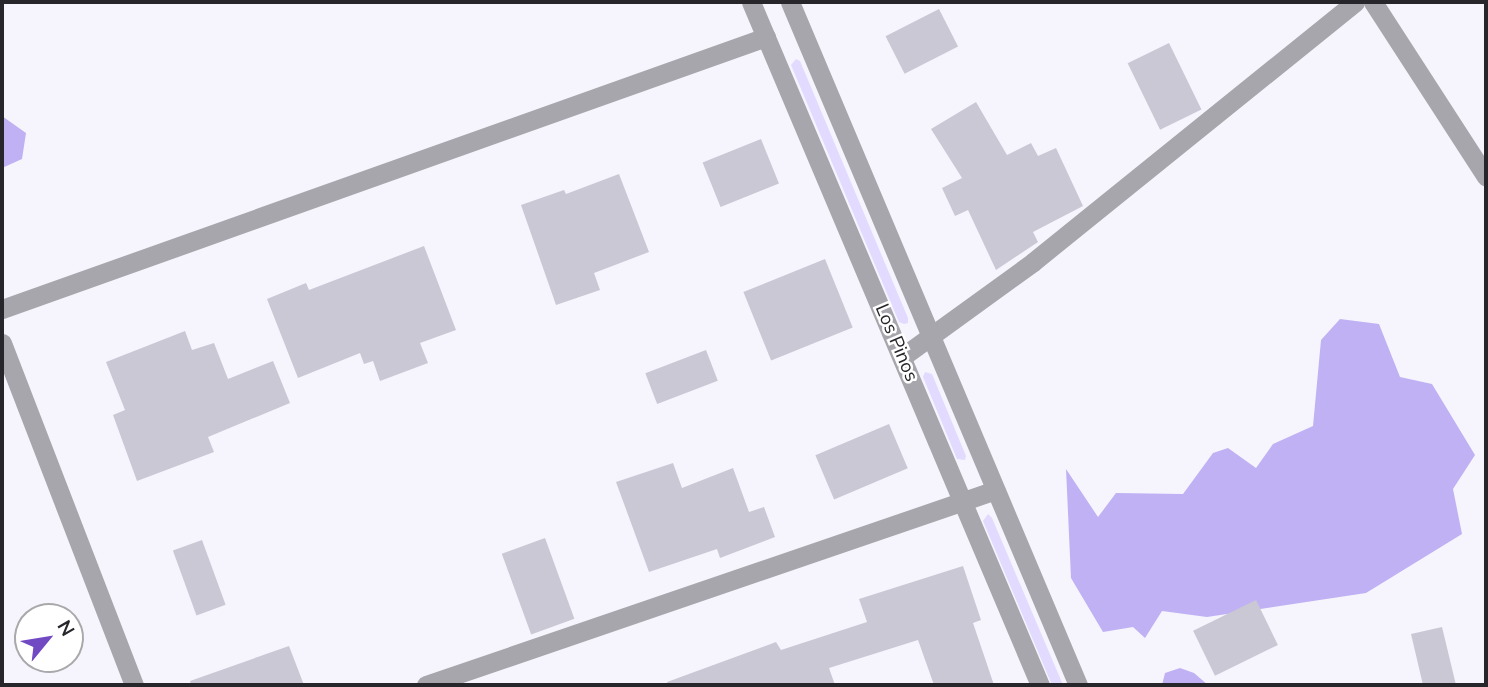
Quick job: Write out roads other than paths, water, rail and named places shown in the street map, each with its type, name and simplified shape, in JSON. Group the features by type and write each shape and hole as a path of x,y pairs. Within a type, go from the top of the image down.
{"street":[{"name":"Los Pinos","path":"751,2 1040,685"},
{"path":"790,2 1078,685"},
{"path":"902,357 1033,262 1355,2"},
{"path":"1373,2 1486,177"},
{"path":"2,309 766,37"},
{"path":"2,343 134,685"},
{"path":"426,685 996,490"}]}
